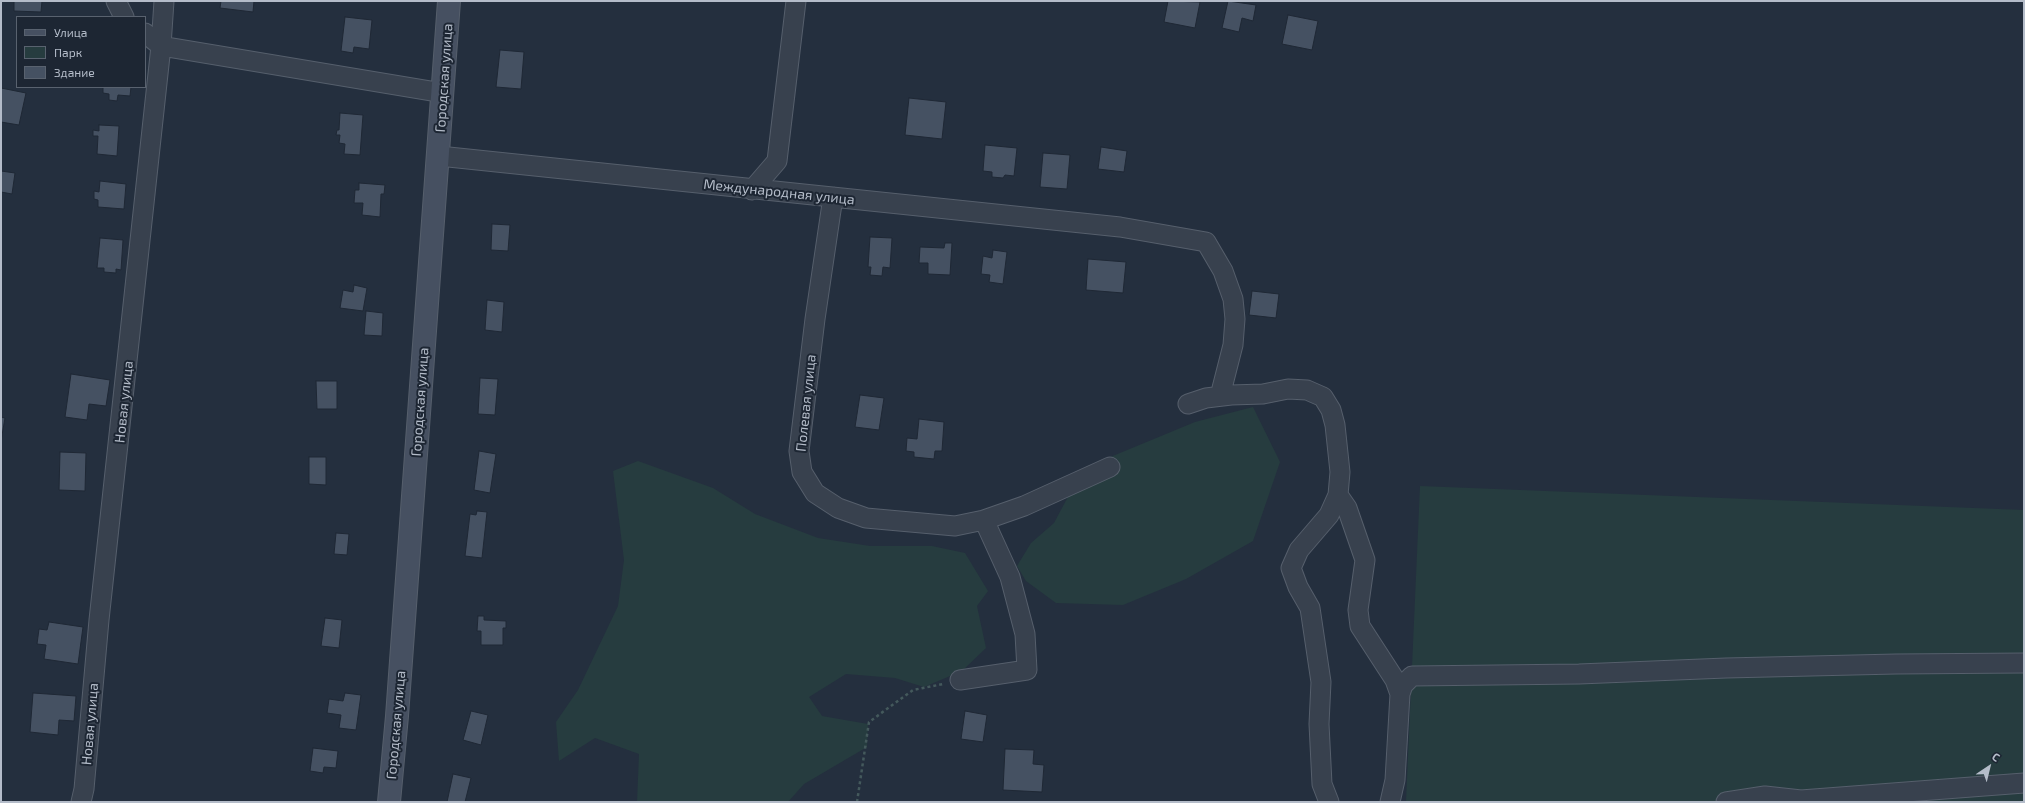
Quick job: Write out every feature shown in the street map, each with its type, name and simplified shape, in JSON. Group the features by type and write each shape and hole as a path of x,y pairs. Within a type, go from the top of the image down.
{"main road":[{"name":"Городская улица","path":"389,802 397,716 439,156 449,1"}],"street":[{"path":"116,1 124,16"},
{"name":"Новая улица","path":"81,802 84,789 99,620 161,46 164,1"},
{"path":"752,190 777,161 796,1"},
{"path":"146,34 161,46 442,94"},
{"name":"Международная улица","path":"439,156 752,190 1120,227 1206,242 1214,253 1223,271 1233,299 1235,319 1233,344 1220,396"},
{"name":"Полевая улица","path":"833,197 815,318 799,451 802,472 815,493 838,508 866,518 955,526 984,520 1024,506 1110,467"},
{"path":"1188,404 1206,398 1263,394 1288,389 1307,390 1323,397 1331,410 1335,425 1340,472 1338,495 1328,515 1299,550 1291,568 1298,587 1310,608 1321,682 1319,724 1322,784 1329,802"},
{"path":"1338,495 1346,508 1365,560 1365,571 1358,610 1360,626 1395,680 1400,694"},
{"path":"960,680 1027,670 1026,634 1010,577 984,520"},
{"path":"1390,802 1395,780 1400,694 1403,685 1412,676 1580,674 1880,664 2024,663"},
{"path":"1726,802 1765,796 1800,800 2024,783"}],"path":[{"path":"857,802 869,722 913,690 960,680"}],"green space":[{"path":"1253,407 1280,462 1253,541 1186,579 1123,605 1056,603 1026,581 1017,566 1031,543 1054,523 1070,493 1091,465 1195,422"},
{"path":"638,461 713,488 755,514 818,538 870,546 932,546 965,553 988,591 977,606 986,648 962,671 924,687 895,678 846,674 809,697 822,716 868,724 867,747 804,784 788,802 637,802 639,754 595,738 559,761 556,722 578,690 618,606 624,560 613,471"},
{"path":"1420,486 2024,510 2024,802 1406,802"}],"building":[{"path":"14,1 42,1 41,12 14,11"},
{"path":"221,1 254,1 253,12 220,8"},
{"path":"1168,1 1200,2 1195,28 1164,22"},
{"path":"1228,1 1256,5 1253,21 1242,18 1239,32 1222,28"},
{"path":"1288,15 1318,21 1312,50 1282,44"},
{"path":"345,17 372,20 369,49 354,47 353,53 341,51"},
{"path":"500,50 524,52 521,89 496,87"},
{"path":"1,88 26,93 19,125 1,122"},
{"path":"103,88 131,88 130,96 118,95 117,101 109,100 109,94 103,93"},
{"path":"909,98 946,102 942,139 905,135"},
{"path":"340,113 363,115 360,155 344,154 345,144 339,143 340,135 336,135 337,130 339,130"},
{"path":"99,125 119,126 117,156 97,154 98,136 93,136 93,130 99,131"},
{"path":"985,145 1017,148 1014,176 1005,175 1003,178 992,177 992,172 983,171"},
{"path":"1101,147 1127,151 1124,172 1098,169"},
{"path":"1043,153 1070,155 1067,189 1040,187"},
{"path":"1,171 15,173 12,194 1,192"},
{"path":"100,181 126,184 124,209 98,207 98,200 94,199 94,191 99,192"},
{"path":"359,183 385,185 384,194 381,194 380,217 362,215 363,203 354,203 355,190 359,190"},
{"path":"492,224 510,225 508,251 491,250"},
{"path":"870,237 892,238 890,268 883,267 882,276 870,275 871,267 868,267"},
{"path":"100,238 123,240 121,270 116,269 116,273 104,272 104,268 97,268"},
{"path":"945,243 952,243 950,275 928,274 928,263 919,263 920,247 944,248"},
{"path":"993,250 1007,252 1003,284 989,282 990,275 981,274 983,256 992,258"},
{"path":"1088,259 1126,262 1123,293 1086,290"},
{"path":"354,285 367,288 363,311 340,308 343,290 353,292"},
{"path":"1252,291 1279,294 1276,318 1249,315"},
{"path":"487,300 504,302 502,332 485,330"},
{"path":"366,311 383,313 382,336 364,335"},
{"path":"71,374 110,380 106,406 89,404 87,420 65,417"},
{"path":"480,378 498,379 495,415 478,414"},
{"path":"316,381 337,381 337,409 317,409"},
{"path":"860,395 884,398 879,430 855,427"},
{"path":"1,417 5,418 1,441"},
{"path":"919,419 944,422 942,451 935,451 934,459 914,457 914,452 906,451 907,438 917,439"},
{"path":"479,451 496,454 490,493 474,490"},
{"path":"60,452 86,453 85,491 59,490"},
{"path":"309,457 326,457 326,485 309,484"},
{"path":"477,511 487,512 482,558 465,556 470,514 476,515"},
{"path":"336,533 349,534 347,555 334,554"},
{"path":"478,616 484,616 484,620 506,621 506,628 503,628 503,645 481,645 481,631 477,631"},
{"path":"325,618 342,620 339,648 321,646"},
{"path":"49,622 83,627 78,664 44,659 46,645 37,644 39,629 47,630"},
{"path":"33,693 76,696 74,721 59,720 58,735 30,732"},
{"path":"345,693 361,695 356,730 339,728 341,715 327,713 329,699 343,701"},
{"path":"471,711 488,715 481,745 463,740"},
{"path":"965,711 987,715 983,742 961,739"},
{"path":"313,748 338,751 336,768 324,767 323,773 310,771"},
{"path":"1005,749 1034,750 1033,764 1044,765 1042,792 1003,790"},
{"path":"453,774 471,778 465,802 447,802"}]}
